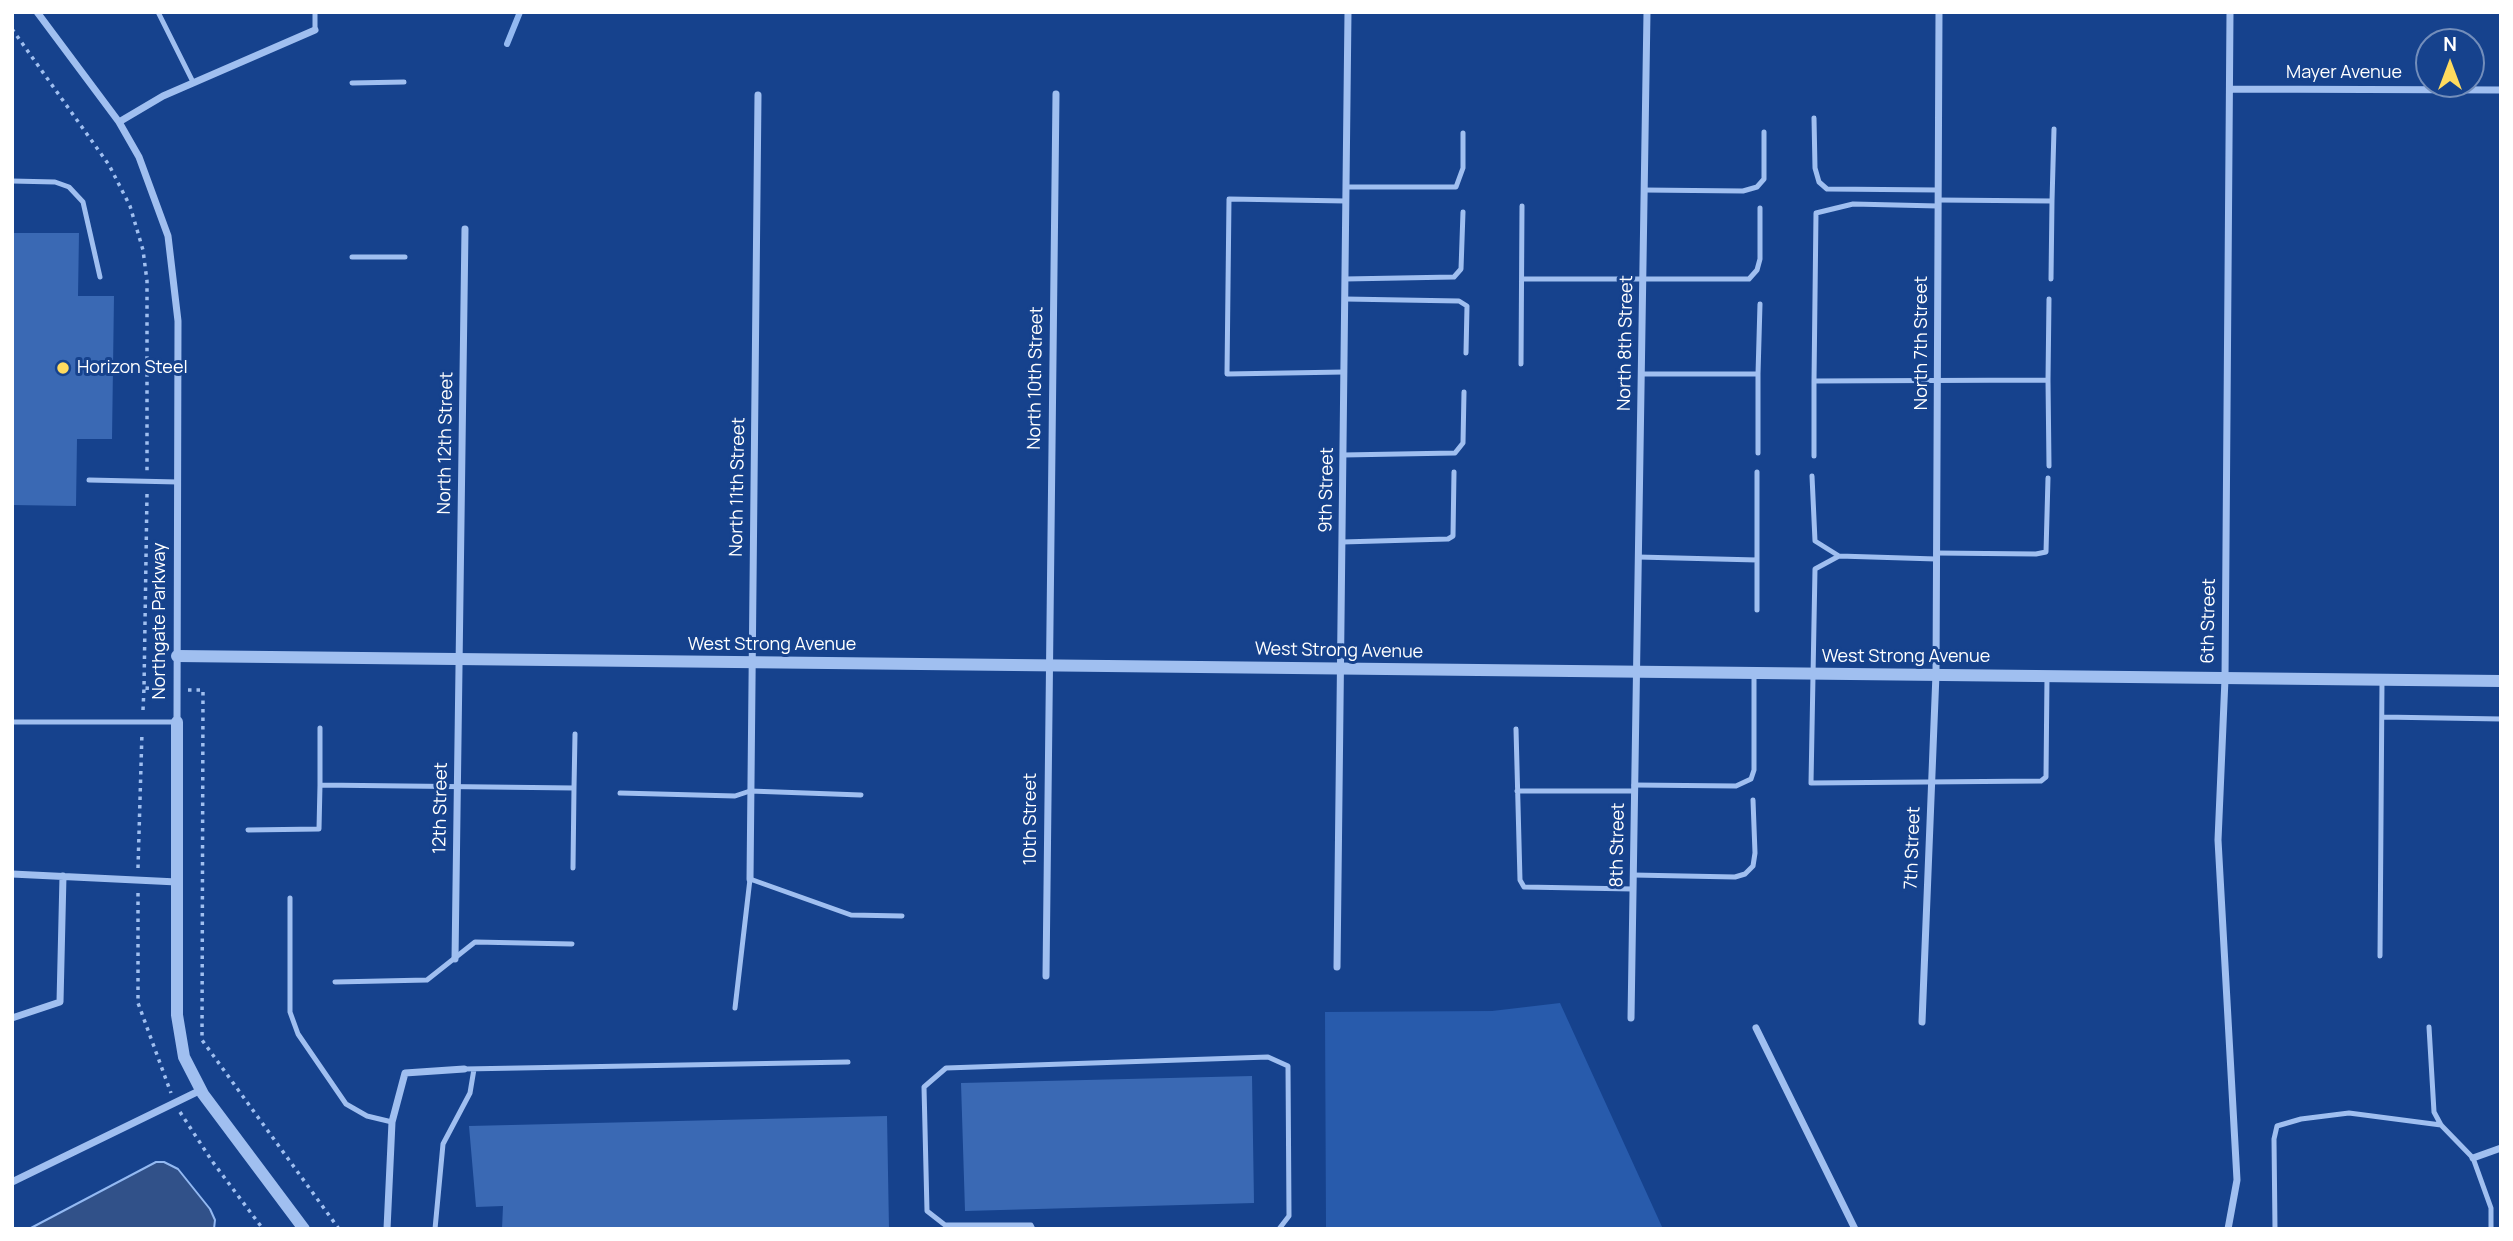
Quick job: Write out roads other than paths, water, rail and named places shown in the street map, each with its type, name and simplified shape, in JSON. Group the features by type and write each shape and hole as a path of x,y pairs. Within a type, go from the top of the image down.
{"street":[{"name":"Northgate Parkway","path":"37,12 119,122 139,157 168,236 178,321 177,1015 184,1057 201,1090 304,1229"},
{"name":"9th Street","path":"1337,968 1348,12"},
{"name":"North 8th Street","path":"1636,674 1647,12"},
{"name":"North 7th Street","path":"1936,674 1939,12"},
{"name":"6th Street","path":"2228,1229 2237,1180 2226,1026 2218,840 2225,679 2230,12"},
{"path":"119,122 163,96 316,30"},
{"name":"Mayer Avenue","path":"2230,89 2501,90"},
{"name":"North 10th Street","path":"1048,663 1056,94"},
{"name":"North 11th Street","path":"750,879 758,95"},
{"name":"North 12th Street","path":"458,657 465,229"},
{"name":"West Strong Avenue","path":"177,656 458,657 751,663 1048,663 1636,674 1936,674 2501,681"},
{"name":"12th Street","path":"455,959 458,657"},
{"name":"10th Street","path":"1046,976 1048,663"},
{"name":"8th Street","path":"1631,1018 1636,674"},
{"name":"7th Street","path":"1922,1022 1936,674"},
{"path":"12,874 177,882"},
{"path":"12,1018 60,1002 63,876"},
{"path":"1756,1028 1855,1229"},
{"path":"387,1229 392,1122 405,1073 464,1069"},
{"path":"12,1182 201,1090"},
{"path":"2473,1158 2501,1148"}],"lane":[{"path":"159,12 194,82"},
{"path":"315,12 316,30"},
{"path":"352,83 404,82"},
{"path":"1814,118 1815,168 1819,182 1827,189 1938,190"},
{"path":"2051,279 2054,129"},
{"path":"1644,190 1743,191 1757,187 1764,179 1764,132"},
{"path":"1346,187 1456,187 1463,168 1463,133"},
{"path":"12,181 55,182 69,187 83,202 100,277"},
{"path":"1344,372 1227,374 1229,198 1346,201"},
{"path":"1814,456 1816,213 1853,204 2052,201"},
{"path":"1521,364 1522,206"},
{"path":"1522,279 1749,279 1757,270 1760,259 1760,208"},
{"path":"1345,279 1454,277 1461,270 1463,212"},
{"path":"352,257 405,257"},
{"path":"1345,299 1459,301 1467,306 1466,353"},
{"path":"2049,299 2049,466"},
{"path":"1758,453 1760,304"},
{"path":"1641,374 1758,374"},
{"path":"1814,381 2048,380"},
{"path":"1343,454 1455,453 1463,443 1464,392"},
{"path":"1342,542 1448,539 1453,536 1454,472"},
{"path":"1757,472 1757,610"},
{"path":"1812,476 1815,541 1839,556"},
{"path":"2047,676 2046,777 2040,781 1811,783 1813,576 1819,565 1839,556 2046,552 2048,478"},
{"path":"89,480 177,482"},
{"path":"1638,557 1757,560"},
{"path":"1517,791 1736,786 1751,779 1754,770 1754,674"},
{"path":"2380,956 2382,680"},
{"path":"2382,717 2501,719"},
{"path":"12,722 177,722"},
{"path":"248,830 319,829 320,728"},
{"path":"1516,729 1520,880 1524,887 1633,889"},
{"path":"573,868 575,734"},
{"path":"320,785 574,788"},
{"path":"620,793 734,796 750,791 861,795"},
{"path":"1633,875 1735,877 1745,874 1753,866 1755,853 1753,800"},
{"path":"735,1008 750,879 851,915 902,916"},
{"path":"290,898 290,1012 298,1034 346,1104 367,1115 392,1122"},
{"path":"335,982 427,979 475,942 572,944"},
{"path":"2429,1027 2431,1100 2441,1125 2473,1158 2491,1208 2491,1229"},
{"path":"1032,1229 1031,1226 945,1225 927,1211 924,1087 946,1068 1268,1057 1288,1066 1289,1216 1279,1229"},
{"path":"464,1069 848,1062"},
{"path":"435,1229 443,1144 470,1093 474,1069"},
{"path":"2275,1229 2274,1139 2277,1126 2301,1119 2349,1113 2441,1125"}],"waterway":[{"path":"507,44 520,12"}],"place":[{"name":"Horizon Steel","path":"63,368"}]}
